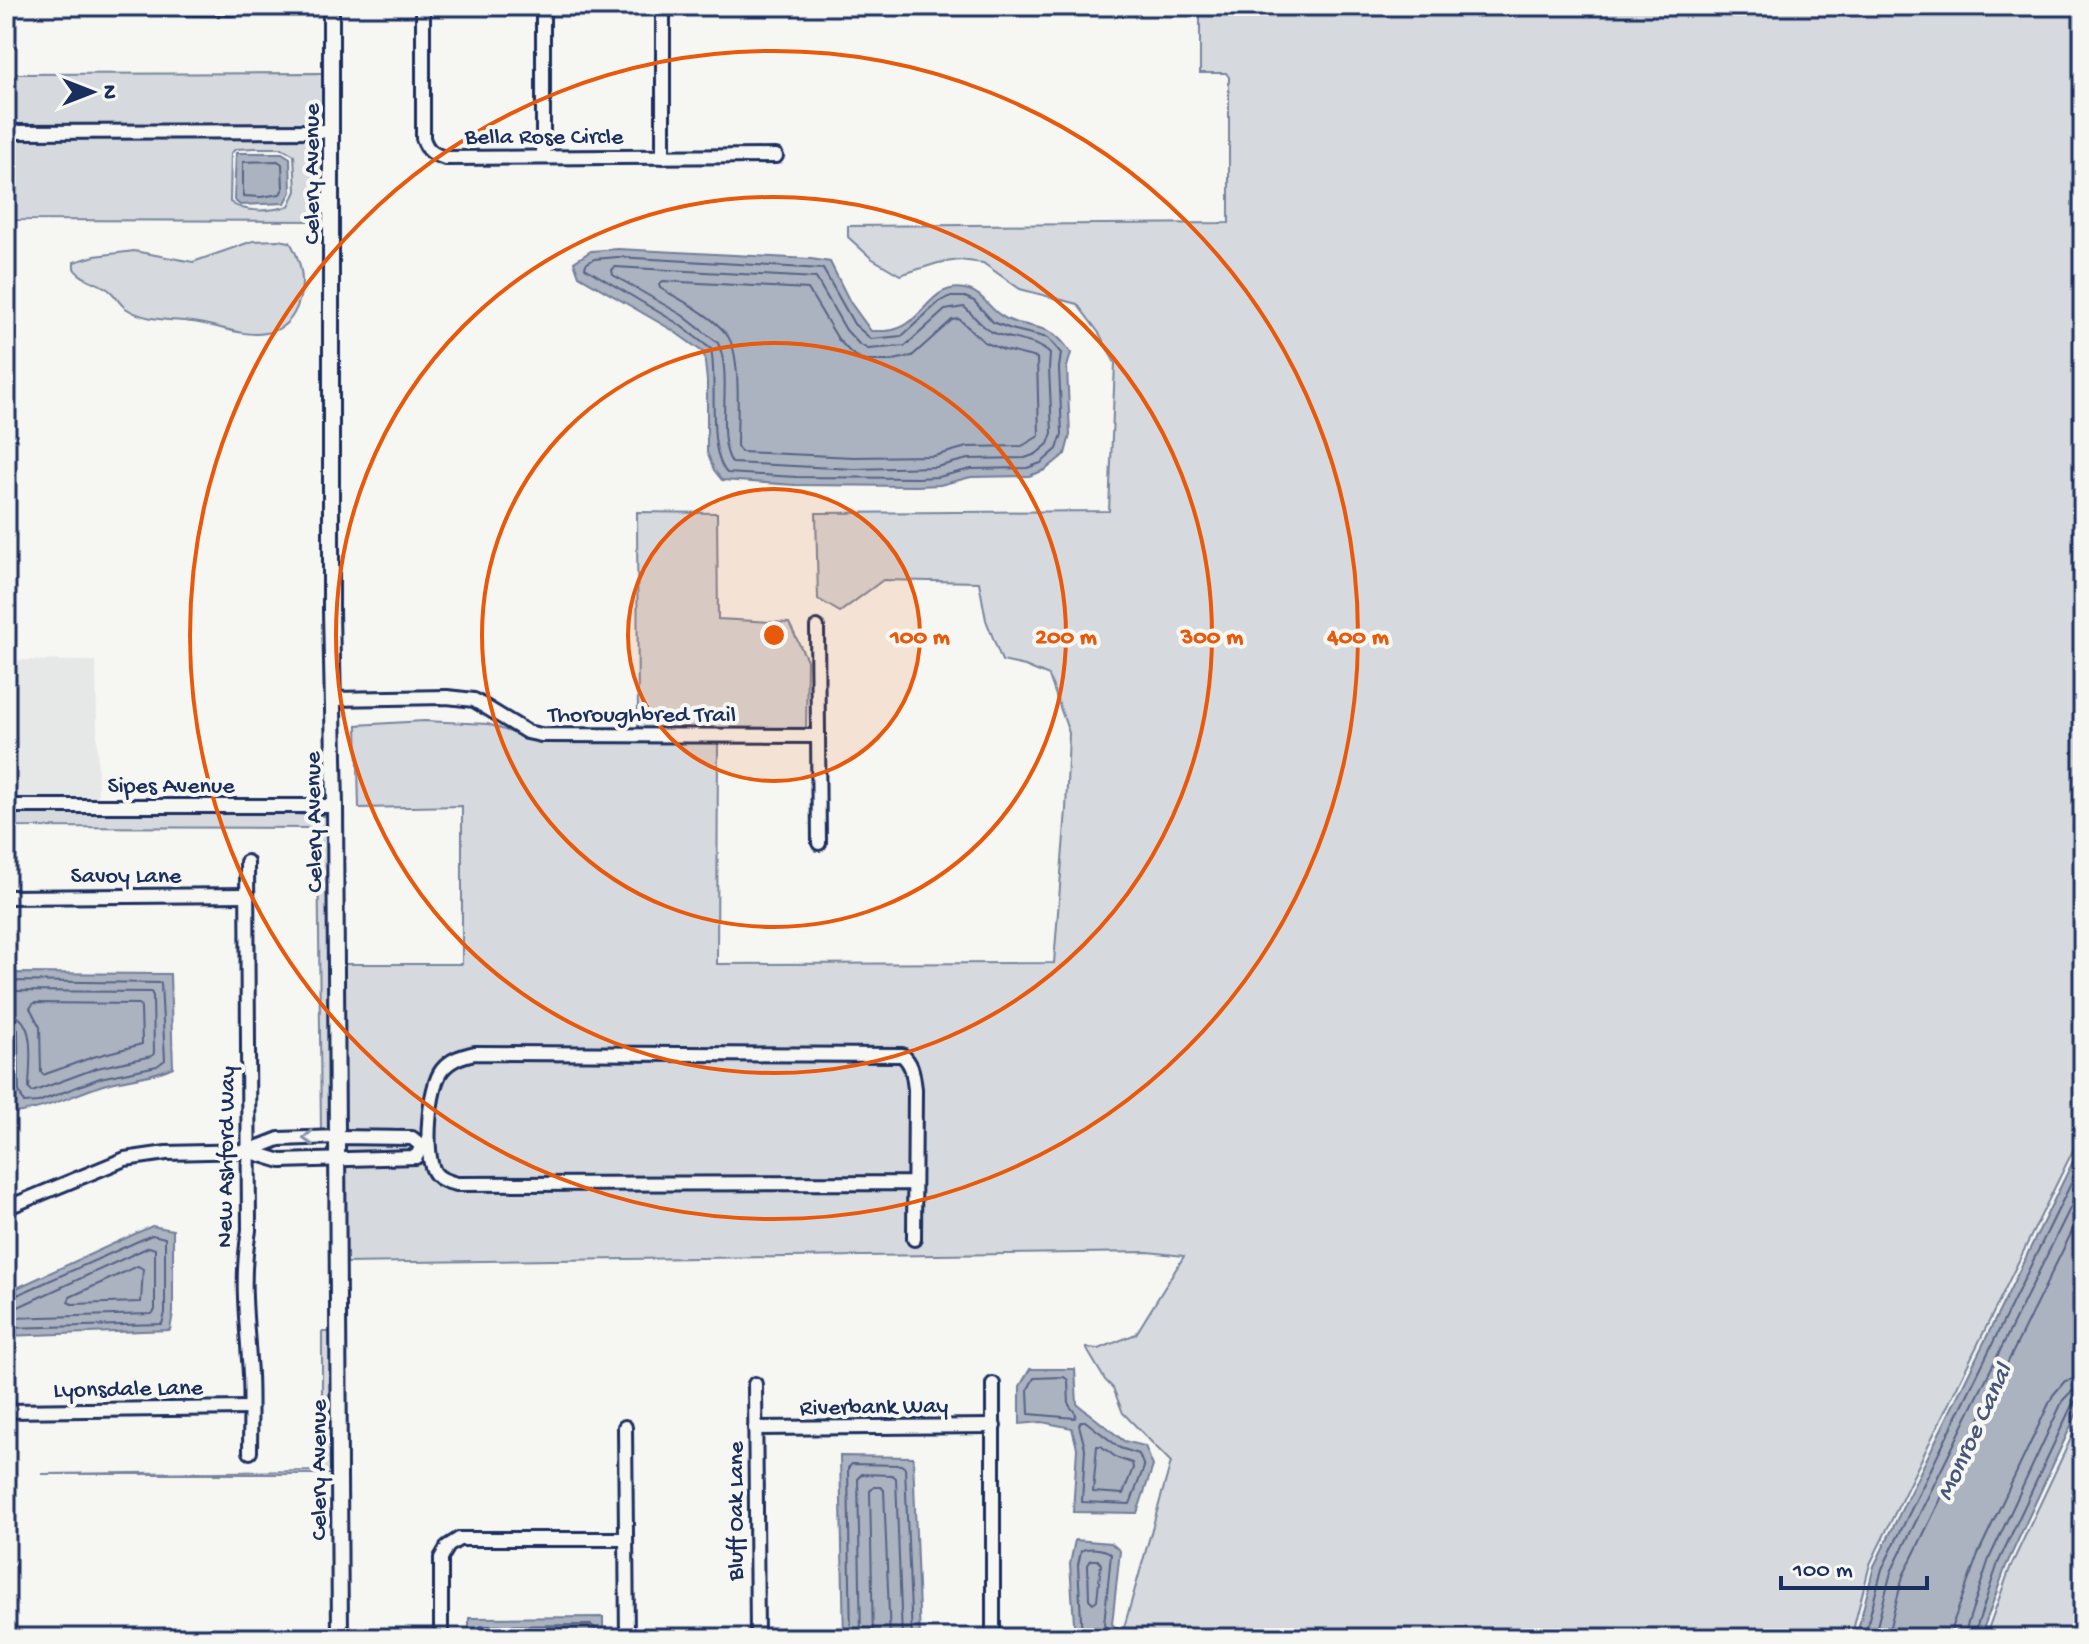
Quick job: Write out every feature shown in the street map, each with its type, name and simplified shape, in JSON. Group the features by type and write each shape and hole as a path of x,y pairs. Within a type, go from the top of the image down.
{"main road":[{"name":"Celery Avenue","path":"331,6 332,699 340,1638"}],"street":[{"path":"117,6 231,8"},
{"name":"Bella Rose Circle","path":"423,6 423,138 427,148 445,158 776,156"},
{"path":"543,6 543,157"},
{"path":"663,6 663,157"},
{"path":"6,132 332,131"},
{"path":"817,627 819,843"},
{"name":"Thoroughbred Trail","path":"332,699 447,697 474,700 527,732 541,735 817,736"},
{"name":"Sipes Avenue","path":"6,806 335,806"},
{"name":"New Ashford Way","path":"247,862 249,1230 243,1268 244,1316 250,1360 250,1452"},
{"name":"Savoy Lane","path":"6,897 247,895"},
{"path":"914,1183 457,1184 442,1180 435,1172 425,1146 432,1096 439,1073 461,1056 475,1053 902,1055 909,1061 915,1089 914,1239"},
{"path":"248,1151 279,1139 337,1137 412,1138 425,1146"},
{"path":"387,1138 388,1159"},
{"path":"6,1208 125,1159 166,1153 248,1151 281,1161 388,1159 416,1157 425,1146"},
{"name":"Bluff Oak Lane","path":"755,1384 757,1638"},
{"path":"993,1384 993,1638"},
{"name":"Lyonsdale Lane","path":"6,1411 250,1408"},
{"name":"Riverbank Way","path":"755,1428 994,1426"},
{"path":"625,1427 627,1638"},
{"path":"441,1638 441,1558 448,1546 459,1539 625,1539"}],"shaded area":[{"path":"1200,6 2083,6 2083,1130 1870,1564 1851,1638 1121,1638 1171,1462 1123,1413 1113,1388 1086,1348 1099,1349 1136,1334 1184,1256 1148,1252 343,1263 342,964 462,964 462,806 359,808 357,725 424,721 488,724 524,737 718,741 717,964 1054,963 1069,733 1049,676 1002,661 986,620 979,582 883,580 840,612 818,599 816,513 1109,511 1115,363 1099,333 1077,304 1020,289 983,263 960,260 938,263 900,275 871,258 848,237 848,226 1229,223 1229,77 1226,73 1200,73"},
{"path":"326,73 326,126 6,127 6,74"},
{"path":"326,136 327,221 6,220 6,137","holes":["282,148 294,155 296,191 289,206 251,210 230,202 231,153 236,149"]},
{"path":"253,241 290,242 294,249 300,263 302,286 291,318 278,329 266,333 241,333 199,323 143,316 125,307 110,291 81,276 74,267 74,262 95,256 134,251 193,262"},
{"path":"637,512 717,513 718,619 789,623 807,660 806,731 638,731"},
{"path":"6,660 96,661 98,801 6,801"},
{"path":"6,811 238,811 330,816 331,1141 321,1134 318,828 6,827"},
{"path":"322,1332 333,1332 333,1474 41,1474 320,1471"},
{"path":"2083,1413 2083,1638 1985,1638 2010,1568"}],"water":[{"path":"236,153 282,153 290,158 291,192 285,203 240,205 234,200"},
{"path":"618,249 830,262 850,302 871,331 890,331 906,325 946,290 969,290 1006,319 1052,333 1071,353 1067,367 1070,435 1065,454 1045,470 1029,476 971,477 940,485 795,485 722,480 707,452 704,353 672,330 579,276 574,262 591,251"},
{"path":"9,973 170,974 173,1067 109,1083 48,1105 15,1113 11,1092"},
{"name":"Monroe Canal","path":"2083,1141 2083,1400 2006,1566 1980,1638 1856,1638 1874,1566"},
{"path":"152,1226 173,1230 173,1313 170,1330 6,1336 6,1293"},
{"path":"1030,1369 1075,1369 1077,1404 1124,1441 1145,1446 1153,1466 1137,1513 1073,1512 1077,1448 1072,1428 1042,1422 1020,1424 1020,1386"},
{"path":"840,1456 913,1457 920,1638 844,1638"},
{"path":"1075,1540 1111,1543 1120,1551 1112,1624 1127,1638 1075,1638 1070,1564"},
{"path":"603,1617 603,1638 469,1638 469,1618"}]}
